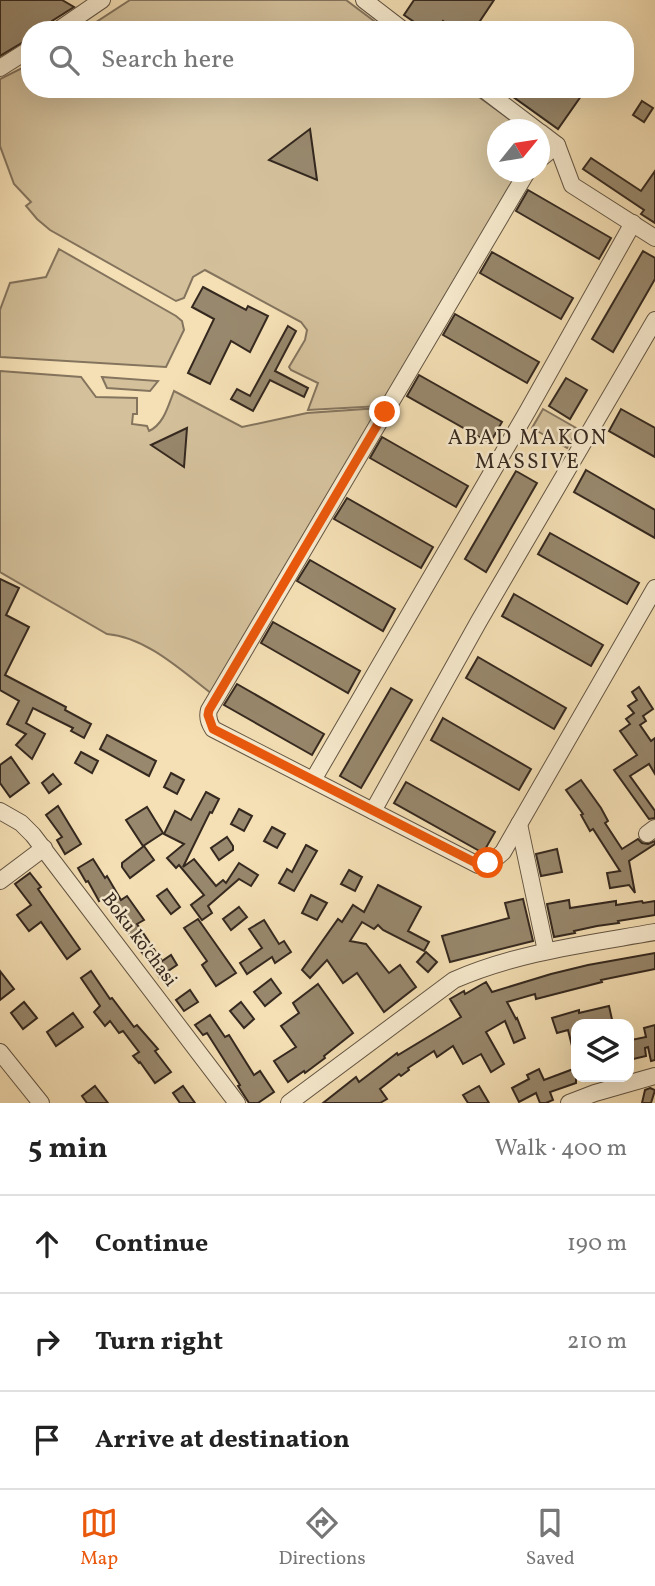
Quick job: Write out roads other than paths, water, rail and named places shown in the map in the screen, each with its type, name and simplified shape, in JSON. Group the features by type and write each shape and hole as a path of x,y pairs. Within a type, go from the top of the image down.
{"street":[{"path":"72,21 103,0"},
{"path":"364,0 391,21"},
{"path":"0,68 21,55"},
{"path":"495,98 522,119"},
{"path":"550,140 557,145 572,185 655,238"},
{"path":"550,151 557,145"},
{"path":"521,182 208,715 213,729 478,864 488,863 503,852 655,588"},
{"path":"313,780 527,412 633,223"},
{"path":"373,811 479,621 655,320"},
{"name":"Boku ko'chasi","path":"0,811 27,829 44,848 237,1103"},
{"path":"519,824 546,951"},
{"path":"0,881 44,848"},
{"path":"289,1103 454,980 546,951 655,932"},
{"path":"0,1052 41,1103"},
{"path":"569,1103 655,1076"}],"district":[{"name":"ABAD MAKON MASSIVE","path":"528,450"}]}
